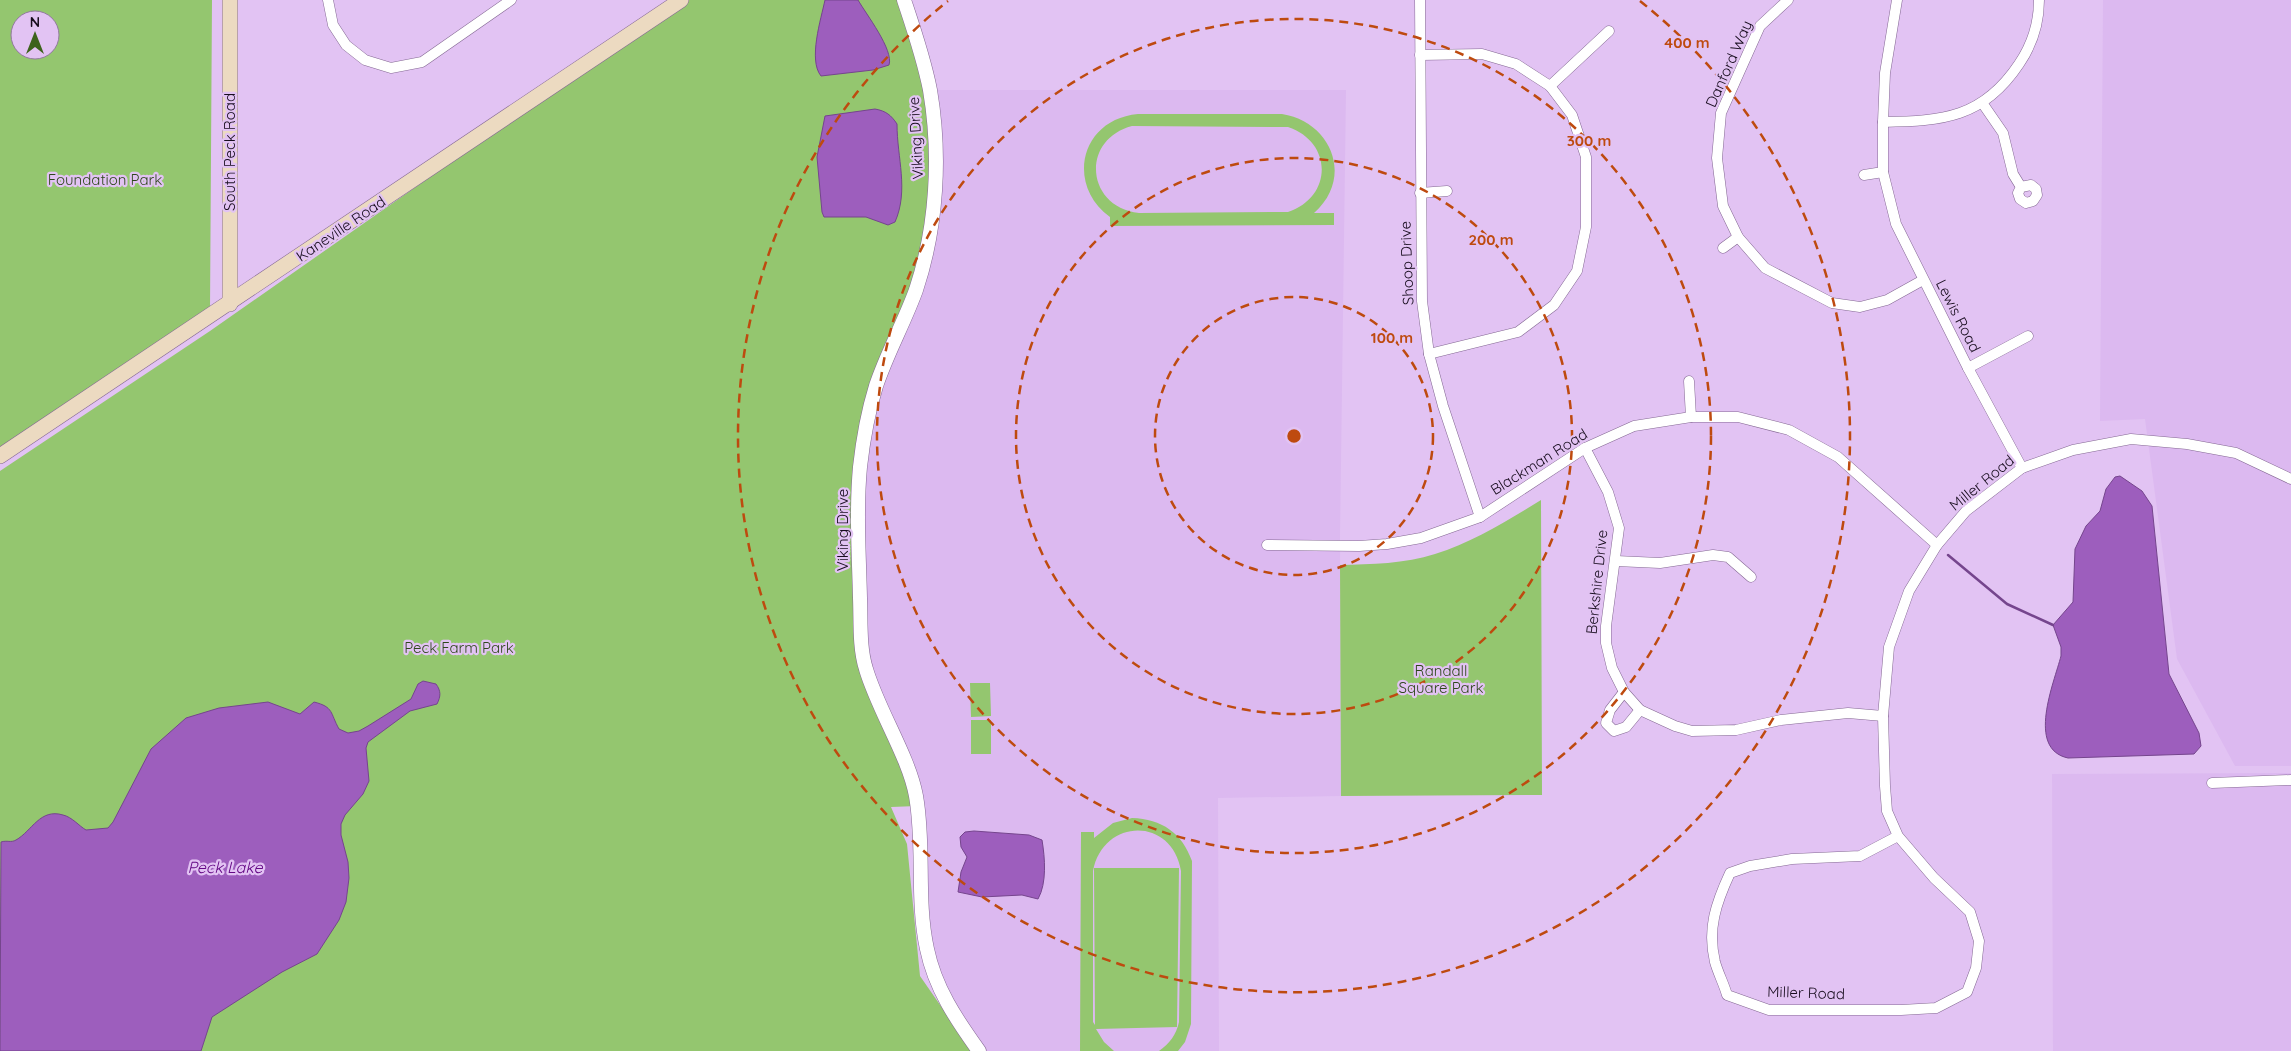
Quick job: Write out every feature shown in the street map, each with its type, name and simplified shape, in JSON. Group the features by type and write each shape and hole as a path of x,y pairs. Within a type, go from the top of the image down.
{"main road":[{"name":"South Peck Road","path":"230,0 230,304"},
{"name":"Kaneville Road","path":"0,456 230,304 681,0"}],"street":[{"path":"328,0 333,24 346,45 365,60 391,68 422,62 512,0"},
{"name":"Viking Drive","path":"904,0 920,48 930,89 934,117 935,192 931,226 916,290 876,387 860,466 858,518 862,657 916,796 923,924 931,966 940,990 953,1014 979,1051"},
{"name":"Shoop Drive","path":"1420,0 1422,302 1429,354 1443,406 1480,517"},
{"name":"Danford Way","path":"1786,0 1760,26 1721,113 1717,158 1723,206 1738,238 1766,268 1832,304 1860,307 1887,300 1923,280"},
{"name":"Lewis Road","path":"1897,0 1886,72 1883,122 1883,172 1896,224 1968,368 2022,468"},
{"path":"1883,122 1920,121 1953,116 1983,104 2008,82 2027,52 2039,17 2039,0"},
{"path":"1550,86 1609,31"},
{"path":"1420,55 1482,54 1516,64 1550,86 1572,115 1586,157 1586,227 1577,271 1554,305 1518,332 1429,354"},
{"path":"1983,104 2002,133 2013,174 2021,187"},
{"path":"1864,175 1883,172"},
{"path":"1420,193 1447,191"},
{"path":"1723,248 1738,238"},
{"path":"1968,368 2028,336"},
{"path":"1688,381 1691,417"},
{"name":"Blackman Road","path":"1267,545 1387,544 1421,538 1480,517 1585,448 1634,426 1691,417 1738,417 1789,430 1838,457 1937,545"},
{"name":"Miller Road","path":"1898,836 1860,856 1792,859 1750,866 1730,873 1715,905 1712,920 1715,963 1727,995 1769,1010 1901,1010 1936,1008 1966,992 1976,968 1979,941 1970,912 1934,878 1898,836 1887,811 1883,716 1889,647 1908,591 1937,545 1966,512 2022,468 2073,450 2131,439 2187,444 2236,454 2291,479"},
{"name":"Berkshire Drive","path":"1585,448 1608,492 1619,528 1605,635 1612,668 1624,692 1640,710 1675,726 1692,731 1736,730 1781,720 1848,713 1883,716"},
{"path":"1616,561 1660,563 1713,555 1728,557 1751,576"},
{"path":"1624,692 1610,710 1606,723 1614,731 1626,727 1640,710"},
{"path":"2212,783 2291,780"}],"shaded area":[{"path":"2103,0 2291,0 2291,766 2235,766 2177,659 2145,419 2100,421"},
{"path":"937,90 1346,90 1340,538 1341,796 1218,798 1219,1051 982,1051 936,971 926,922 923,800 868,665 864,615 864,467 874,414 900,339"},
{"path":"2291,773 2291,1051 2053,1051 2052,774"}],"green space":[{"name":"Foundation Park","path":"0,0 212,0 210,310 0,451"},
{"name":"Peck Farm Park","path":"683,0 904,0 930,89 931,226 897,334 860,467 863,657 917,806 891,807 907,844 920,976 972,1051 0,1051 0,471 210,331"},
{"path":"1138,114 1282,114 1299,119 1314,128 1325,140 1332,153 1335,168 1333,184 1326,199 1314,213 1334,213 1334,225 1110,226 1110,217 1096,203 1087,188 1084,171 1086,155 1092,140 1103,128 1119,119","holes":["1132,126 1288,127 1303,134 1313,144 1320,157 1322,170 1320,182 1313,194 1303,205 1288,212 1139,213 1121,208 1108,199 1100,187 1096,172 1097,158 1104,145 1115,134"]},
{"name":"Randall Square Park","path":"1541,500 1542,795 1341,796 1340,565 1400,562 1435,554 1476,537"},
{"path":"970,683 990,683 991,716 971,717"},
{"path":"971,720 991,720 991,754 971,754"},
{"path":"1132,818 1143,819 1153,821 1170,829 1177,835 1188,851 1192,861 1191,1024 1185,1042 1178,1051 1159,1051 1172,1038 1176,1031 1179,1022 1181,871 1175,853 1165,840 1152,833 1137,830 1123,833 1110,841 1099,854 1094,868 1179,868 1177,1027 1096,1029 1104,1042 1114,1051 1080,1051 1081,832 1094,832 1094,838 1113,823","holes":["1094,868 1095,1025 1093,1022"]}],"water":[{"path":"825,0 858,0 887,50 889,65 873,70 821,76 817,69 815,50"},
{"path":"875,109 888,114 897,124 902,186 899,210 895,222 888,225 866,217 824,217 817,157 825,116"},
{"path":"2120,476 2142,491 2152,506 2169,674 2199,733 2201,746 2194,754 2068,758 2055,752 2048,742 2045,729 2046,714 2061,656 2061,647 2053,625 2073,602 2075,549 2086,526 2100,511 2106,489 2115,477"},
{"name":"Peck Lake","path":"423,681 436,684 438,687 440,694 437,704 410,711 368,742 366,748 369,781 363,794 345,815 341,824 341,835 348,862 349,878 346,902 339,920 317,954 282,972 212,1017 201,1051 0,1051 1,842 16,840 42,817 55,814 69,818 86,830 108,828 113,822 151,749 186,718 219,708 268,702 300,714 314,702 325,706 339,729 348,733 359,731 411,699 418,684"},
{"path":"965,832 1029,835 1042,840 1044,878 1038,899 1022,895 982,897 958,892 961,872 967,857 961,847 960,837"}],"waterway":[{"path":"1948,555 2007,604 2053,625"}]}
